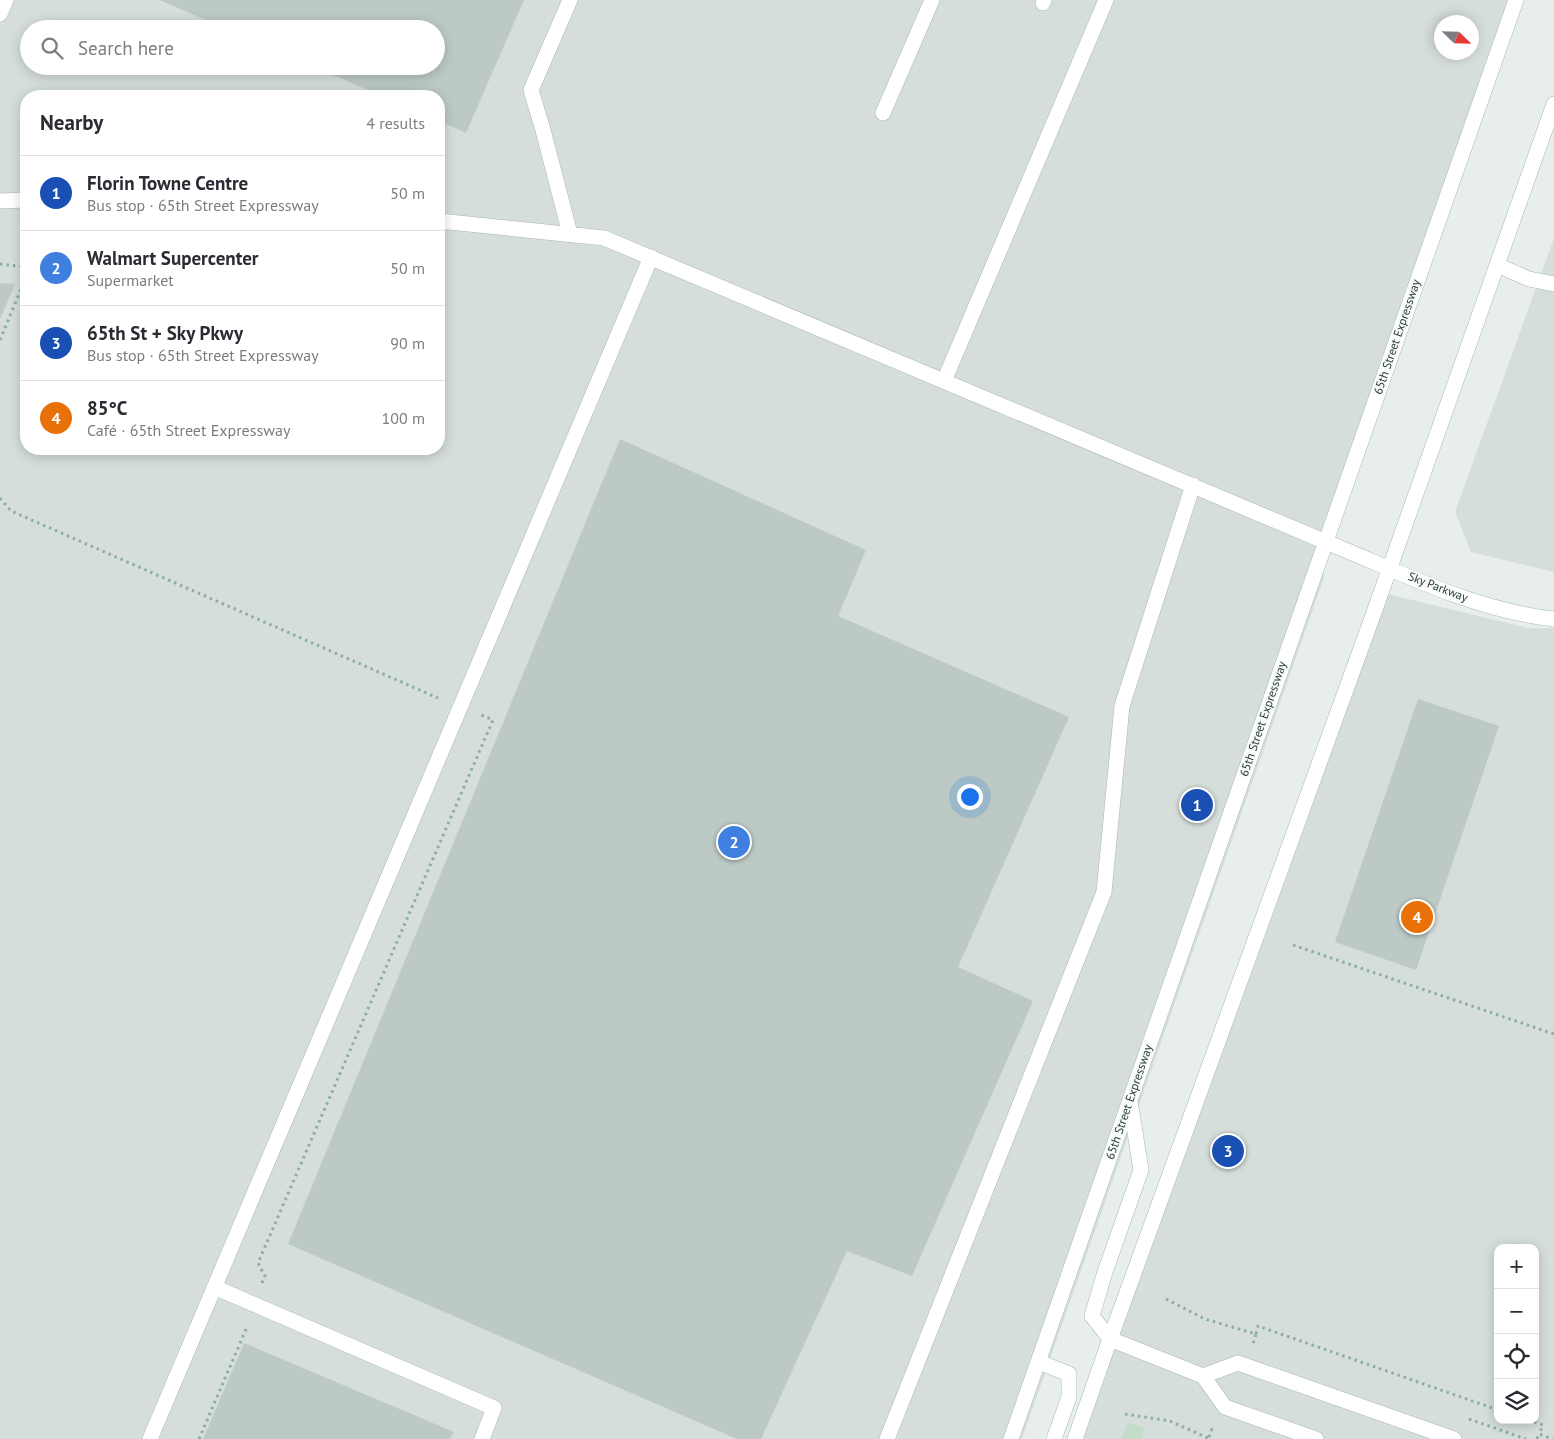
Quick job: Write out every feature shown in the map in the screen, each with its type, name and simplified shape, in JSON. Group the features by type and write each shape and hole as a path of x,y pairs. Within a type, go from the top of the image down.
{"main road":[{"path":"0,14 6,0"},
{"path":"570,0 531,90 570,234"},
{"path":"883,113 932,0"},
{"path":"944,381 1106,0"},
{"name":"65th Street Expressway","path":"1011,1439 1516,0"},
{"path":"1075,1439 1390,568 1553,108"},
{"path":"0,201 20,200"},
{"name":"Sky Parkway","path":"445,222 604,238 1417,581 1463,598 1536,617 1554,619"},
{"path":"150,1439 651,257"},
{"path":"1497,265 1529,279 1554,284"},
{"path":"887,1439 1104,892 1122,706 1193,486"},
{"path":"1130,1100 1141,1170 1105,1272 1092,1316 1110,1339 1204,1376 1225,1407 1316,1439"},
{"path":"214,1287 494,1408 482,1439"},
{"path":"1039,1362 1069,1374 1069,1397 1054,1439"},
{"path":"1204,1376 1238,1362 1454,1439"}],"path":[{"path":"0,264 20,266"},
{"path":"0,340 20,292"},
{"path":"0,498 11,511 492,720 258,1262 265,1276 247,1327 199,1439"},
{"path":"1293,945 1554,1034"},
{"path":"1256,1334 1258,1326 1494,1409"},
{"path":"1125,1414 1170,1420 1210,1438 1212,1429 1222,1432"},
{"path":"1537,1439 1543,1425 1539,1424"},
{"path":"1539,1434 1552,1439"}],"shaded area":[{"path":"0,0 1516,0 1316,571 1325,575 1022,1439 0,1439"},
{"path":"1554,238 1554,572 1471,552 1455,512"},
{"path":"1375,591 1528,628 1554,628 1554,1439 1069,1439"}],"green space":[{"path":"1128,1422 1145,1428 1141,1439 1122,1439"}],"building":[{"path":"160,0 524,0 466,133 445,124 445,90 368,90 333,75 445,75 445,20 206,20"},
{"path":"0,283 15,284 0,319"},
{"path":"620,439 866,550 838,616 1069,717 958,967 1033,1001 912,1276 847,1251 761,1439 737,1439 288,1244"},
{"path":"1418,699 1499,726 1416,970 1335,942"},
{"path":"244,1343 454,1432 450,1439 203,1439"}],"place":[{"name":"Florin Towne Centre","path":"1197,805"},
{"name":"Walmart Supercenter","path":"734,842"},
{"name":"85°C","path":"1417,917"},
{"name":"65th St + Sky Pkwy","path":"1228,1151"}]}
